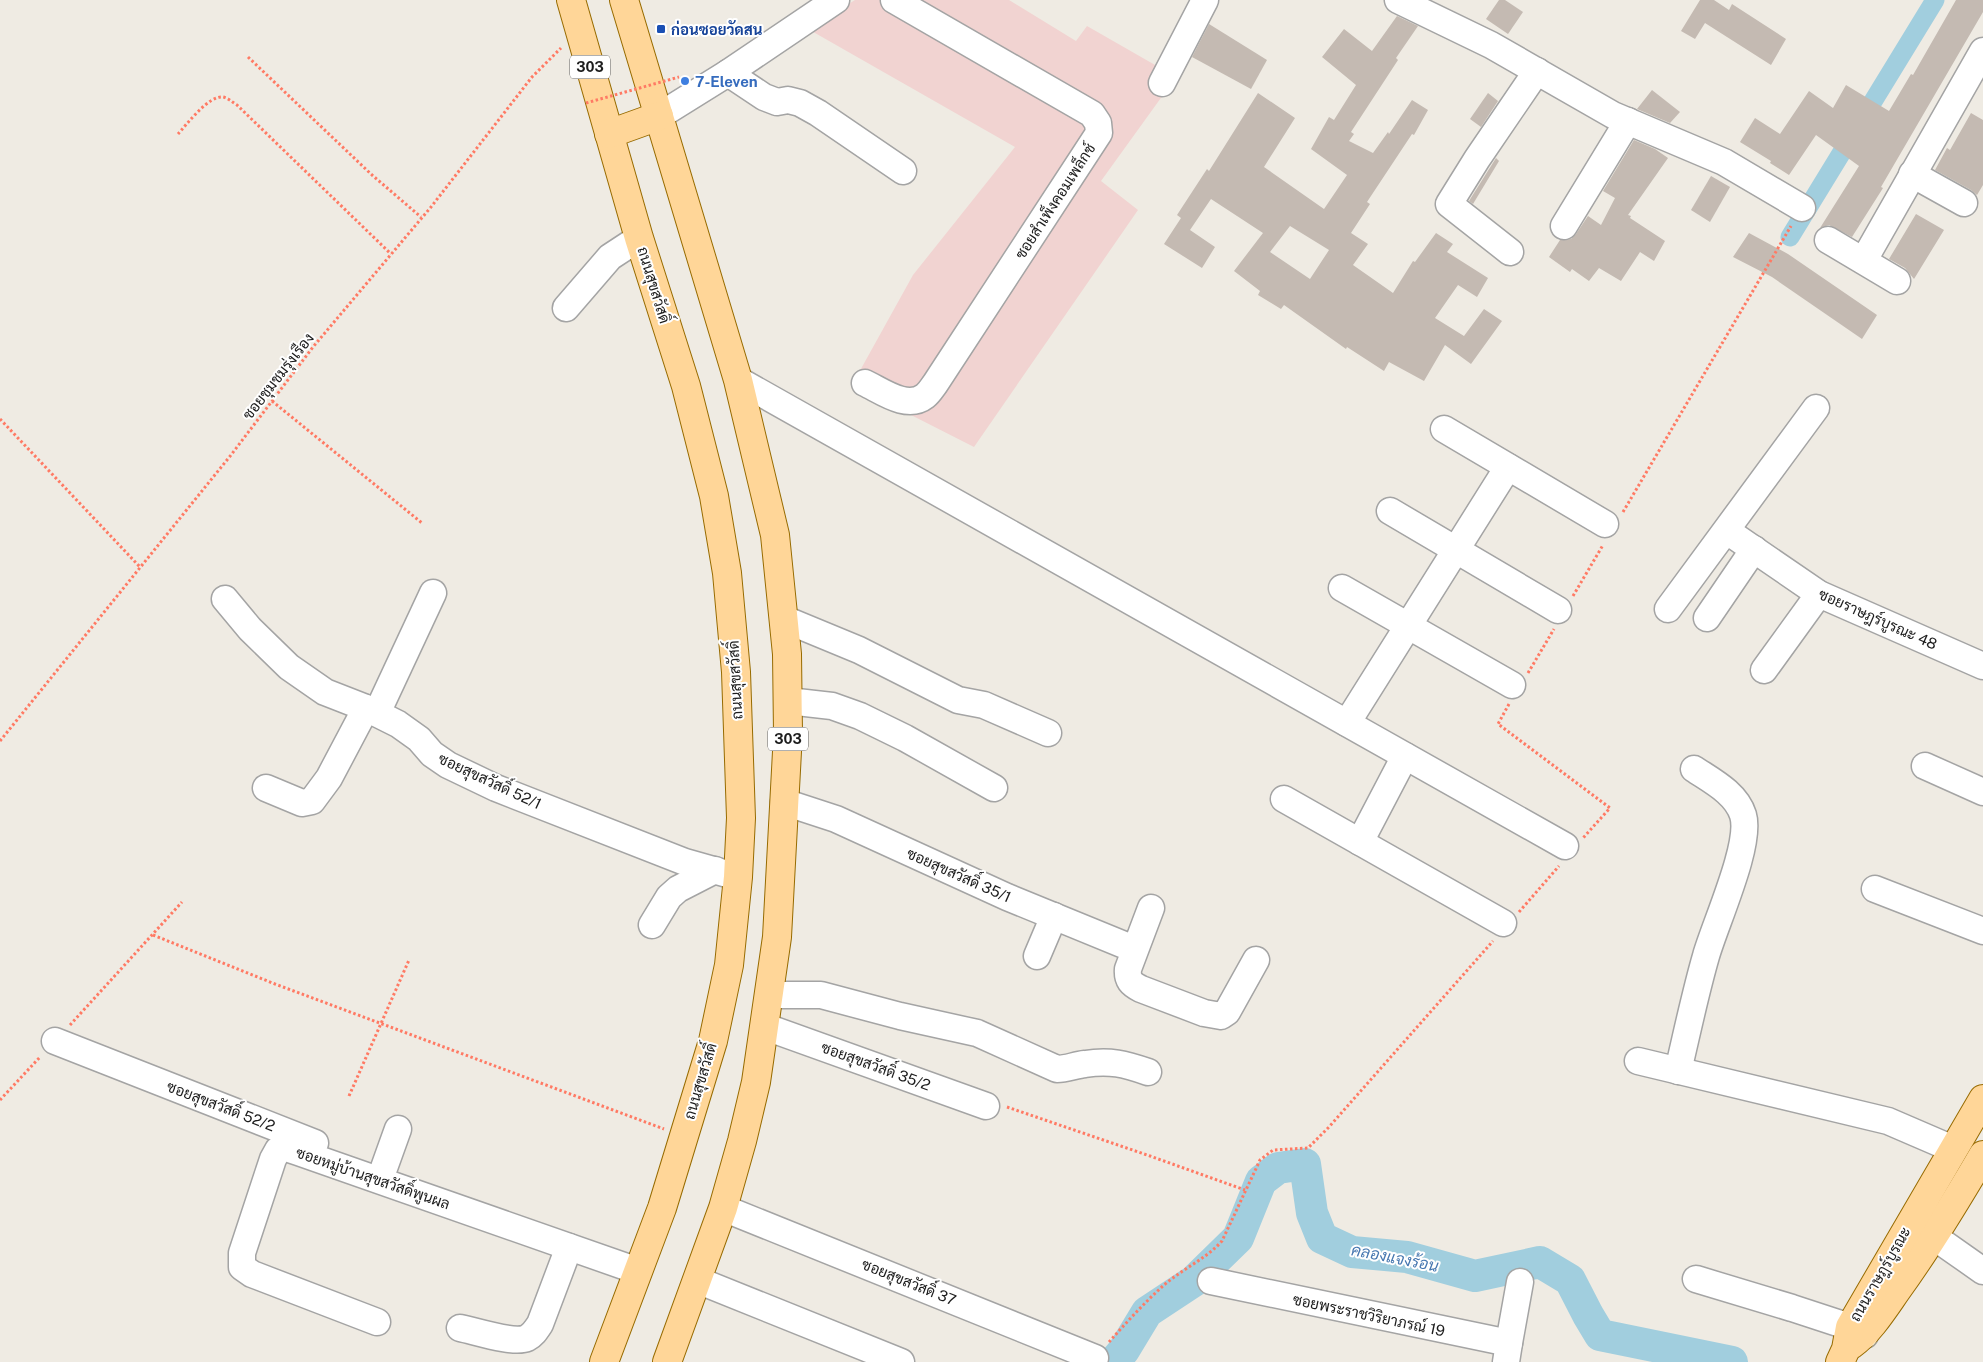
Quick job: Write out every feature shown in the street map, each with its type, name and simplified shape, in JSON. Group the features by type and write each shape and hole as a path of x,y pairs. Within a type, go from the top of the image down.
{"main road":[{"name":"ถนนสุขสวัสดิ์","path":"571,0 639,238 686,386 714,496 727,573 736,692 741,818 726,873 729,965 715,1031 662,1208 604,1362"},
{"name":"303","path":"624,0 738,380 775,535 788,654 788,734 777,937 766,1027 756,1082 742,1141 723,1208 698,1280 666,1362"},
{"path":"609,134 659,116"},
{"name":"ถนนราษฎร์บูรณะ","path":"1850,1343 1933,1183 1983,1099"},
{"path":"1933,1183 1974,1178"},
{"name":"ถนนราษฎร์บูรณะ","path":"1850,1343 1933,1236 1974,1178"}],"street":[{"path":"659,116 728,73 836,0"},
{"name":"ซอยสำเพ็งคอมเพล็กซ์","path":"865,383 906,402 915,401 925,396 1099,133 1098,122 1092,114 894,0"},
{"path":"1162,82 1205,0"},
{"path":"1398,0 1427,6 1613,115 1724,162 1802,208"},
{"path":"1864,260 1912,174 1976,80 1983,51"},
{"path":"1510,252 1450,204 1477,159 1537,72"},
{"path":"728,73 764,97 777,102 788,100 800,103 818,113 903,171"},
{"path":"1564,226 1628,121"},
{"path":"1912,174 1964,203"},
{"path":"566,308 610,257 639,238"},
{"path":"1828,240 1897,281"},
{"path":"738,380 1569,850"},
{"path":"1668,609 1816,408"},
{"path":"1444,429 1610,528"},
{"path":"1347,723 1508,467"},
{"path":"1390,511 1562,611"},
{"name":"ซอยราษฎร์บูรณะ 48","path":"1727,531 1819,594 1983,666"},
{"path":"1707,618 1754,549"},
{"path":"1342,588 1516,688"},
{"path":"266,788 302,802 312,801 330,778 371,710 433,593"},
{"path":"1764,670 1819,594"},
{"name":"ซอยสุขสวัสดิ์ 52/1","path":"225,599 250,629 289,667 325,692 371,710 398,724 419,739 432,754 448,766 496,788 685,862 726,873"},
{"path":"784,619 859,650 958,700 984,705 1048,733"},
{"path":"788,701 832,706 860,716 905,738 994,788"},
{"path":"1360,842 1405,756"},
{"path":"1925,766 1983,792"},
{"path":"1678,1071 1697,988 1711,939 1741,854 1746,830 1743,814 1734,797 1694,769"},
{"path":"1284,799 1507,923"},
{"name":"ซอยสุขสวัสดิ์ 35/1","path":"784,802 836,819 1007,898 1134,949"},
{"path":"652,925 669,897 678,889 726,873"},
{"path":"1875,889 1983,931"},
{"path":"1151,908 1134,949 1127,977 1131,984 1141,989 1215,1016 1220,1016 1227,1012 1256,960"},
{"path":"1037,956 1054,916"},
{"path":"770,995 821,995 900,1016 977,1033 1057,1069 1105,1061 1121,1062 1148,1072"},
{"name":"ซอยสุขสวัสดิ์ 35/2","path":"766,1027 986,1106"},
{"name":"ซอยสุขสวัสดิ์ 52/2","path":"55,1041 203,1100 640,1265"},
{"path":"1638,1061 1888,1121 1953,1149"},
{"path":"384,1168 398,1128"},
{"name":"ซอยหมู่บ้านสุขสวัสดิ์พูนผล","path":"377,1322 252,1274 242,1267 242,1253 273,1159 278,1150 286,1148 570,1246 640,1265"},
{"name":"ซอยสุขสวัสดิ์ 37","path":"723,1208 1095,1358"},
{"path":"1933,1236 1983,1271"},
{"path":"460,1328 514,1340 525,1339 533,1334 540,1324 570,1246"},
{"path":"698,1280 901,1362"},
{"path":"1696,1280 1792,1308 1850,1343"},
{"name":"ซอยพระราชวิริยาภรณ์ 19","path":"1211,1281 1507,1353"},
{"path":"1507,1353 1520,1282"}],"path":[{"name":"ซอยชุมชมรุ่งเรือง","path":"0,741 231,455 313,347 392,254 532,77 580,30"},
{"path":"248,57 372,175 421,217"},
{"path":"586,103 679,77"},
{"path":"178,134 202,108 216,97 229,99 392,254"},
{"path":"1095,1358 1129,1319 1164,1285 1215,1249 1222,1240 1260,1160 1272,1150 1308,1148 1329,1127 1569,850 1610,808 1498,724 1516,688 1610,528 1802,208"},
{"path":"272,401 422,523"},
{"path":"0,419 140,567"},
{"path":"0,1100 182,902"},
{"path":"153,935 382,1025 684,1136"},
{"path":"349,1096 382,1025 409,960"},
{"path":"986,1106 1009,1108 1245,1190"}],"shaded area":[{"path":"855,0 1009,0 1076,41 1087,26 1176,77 1101,181 1138,210 974,447 852,385 913,275 1015,147 808,29"}],"building":[{"path":"1499,0 1505,0 1523,12 1508,34 1486,19"},
{"path":"1700,0 1714,0 1729,10 1732,4 1786,39 1771,65 1705,23 1695,39 1681,31"},
{"path":"1956,0 1983,0 1983,12 1881,187 1883,188 1852,237 1829,225 1820,228 1859,166 1816,135 1789,175 1770,163 1771,161 1740,142 1755,118 1780,134 1809,91 1833,108 1846,85 1889,111 1911,74 1913,75"},
{"path":"1397,16 1418,26 1351,132 1354,134 1349,141 1373,153 1388,132 1389,134 1412,100 1428,110 1414,135 1412,134 1367,202 1370,204 1351,233 1368,244 1353,265 1393,293 1413,261 1415,262 1436,233 1453,244 1447,252 1488,278 1477,297 1458,285 1435,318 1464,336 1484,309 1502,321 1471,364 1445,345 1424,381 1389,362 1384,371 1347,347 1346,349 1284,305 1281,309 1258,295 1260,291 1234,271 1263,233 1211,199 1190,230 1215,247 1202,268 1164,244 1181,218 1177,215 1207,169 1209,171 1258,93 1295,118 1264,167 1324,209 1347,175 1311,149 1329,117 1334,120 1356,85 1322,57 1344,29 1372,51","holes":["1290,226 1329,250 1310,279 1270,252"]},
{"path":"1209,24 1267,60 1251,89 1192,57"},
{"path":"1652,90 1680,112 1670,123 1637,109"},
{"path":"1488,93 1498,101 1481,127 1470,119"},
{"path":"1971,113 1983,120 1983,185 1977,195 1935,170 1947,148 1950,150"},
{"path":"1634,140 1655,149 1668,158 1628,215 1665,241 1654,261 1640,252 1621,281 1599,268 1589,281 1572,269 1570,272 1549,257 1560,240 1571,239 1588,216 1601,225 1615,198 1603,191"},
{"path":"1496,158 1499,161 1473,204 1469,201"},
{"path":"1711,176 1730,187 1710,222 1691,210"},
{"path":"1916,214 1944,230 1914,279 1905,268 1889,259"},
{"path":"1749,233 1788,254 1877,315 1862,339 1772,277 1733,257"}],"waterway":[{"path":"1790,237 1935,0"},
{"name":"คลองแจงร้อน","path":"1114,1362 1124,1350 1147,1312 1194,1281 1238,1238 1261,1181 1278,1168 1305,1164 1312,1213 1322,1238 1352,1252 1407,1257 1475,1276 1540,1262 1570,1280 1600,1335 1732,1362"}],"place":[{"name":"ก่อนซอยวัดสน","path":"661,29"},
{"name":"7-Eleven","path":"685,81"}]}
